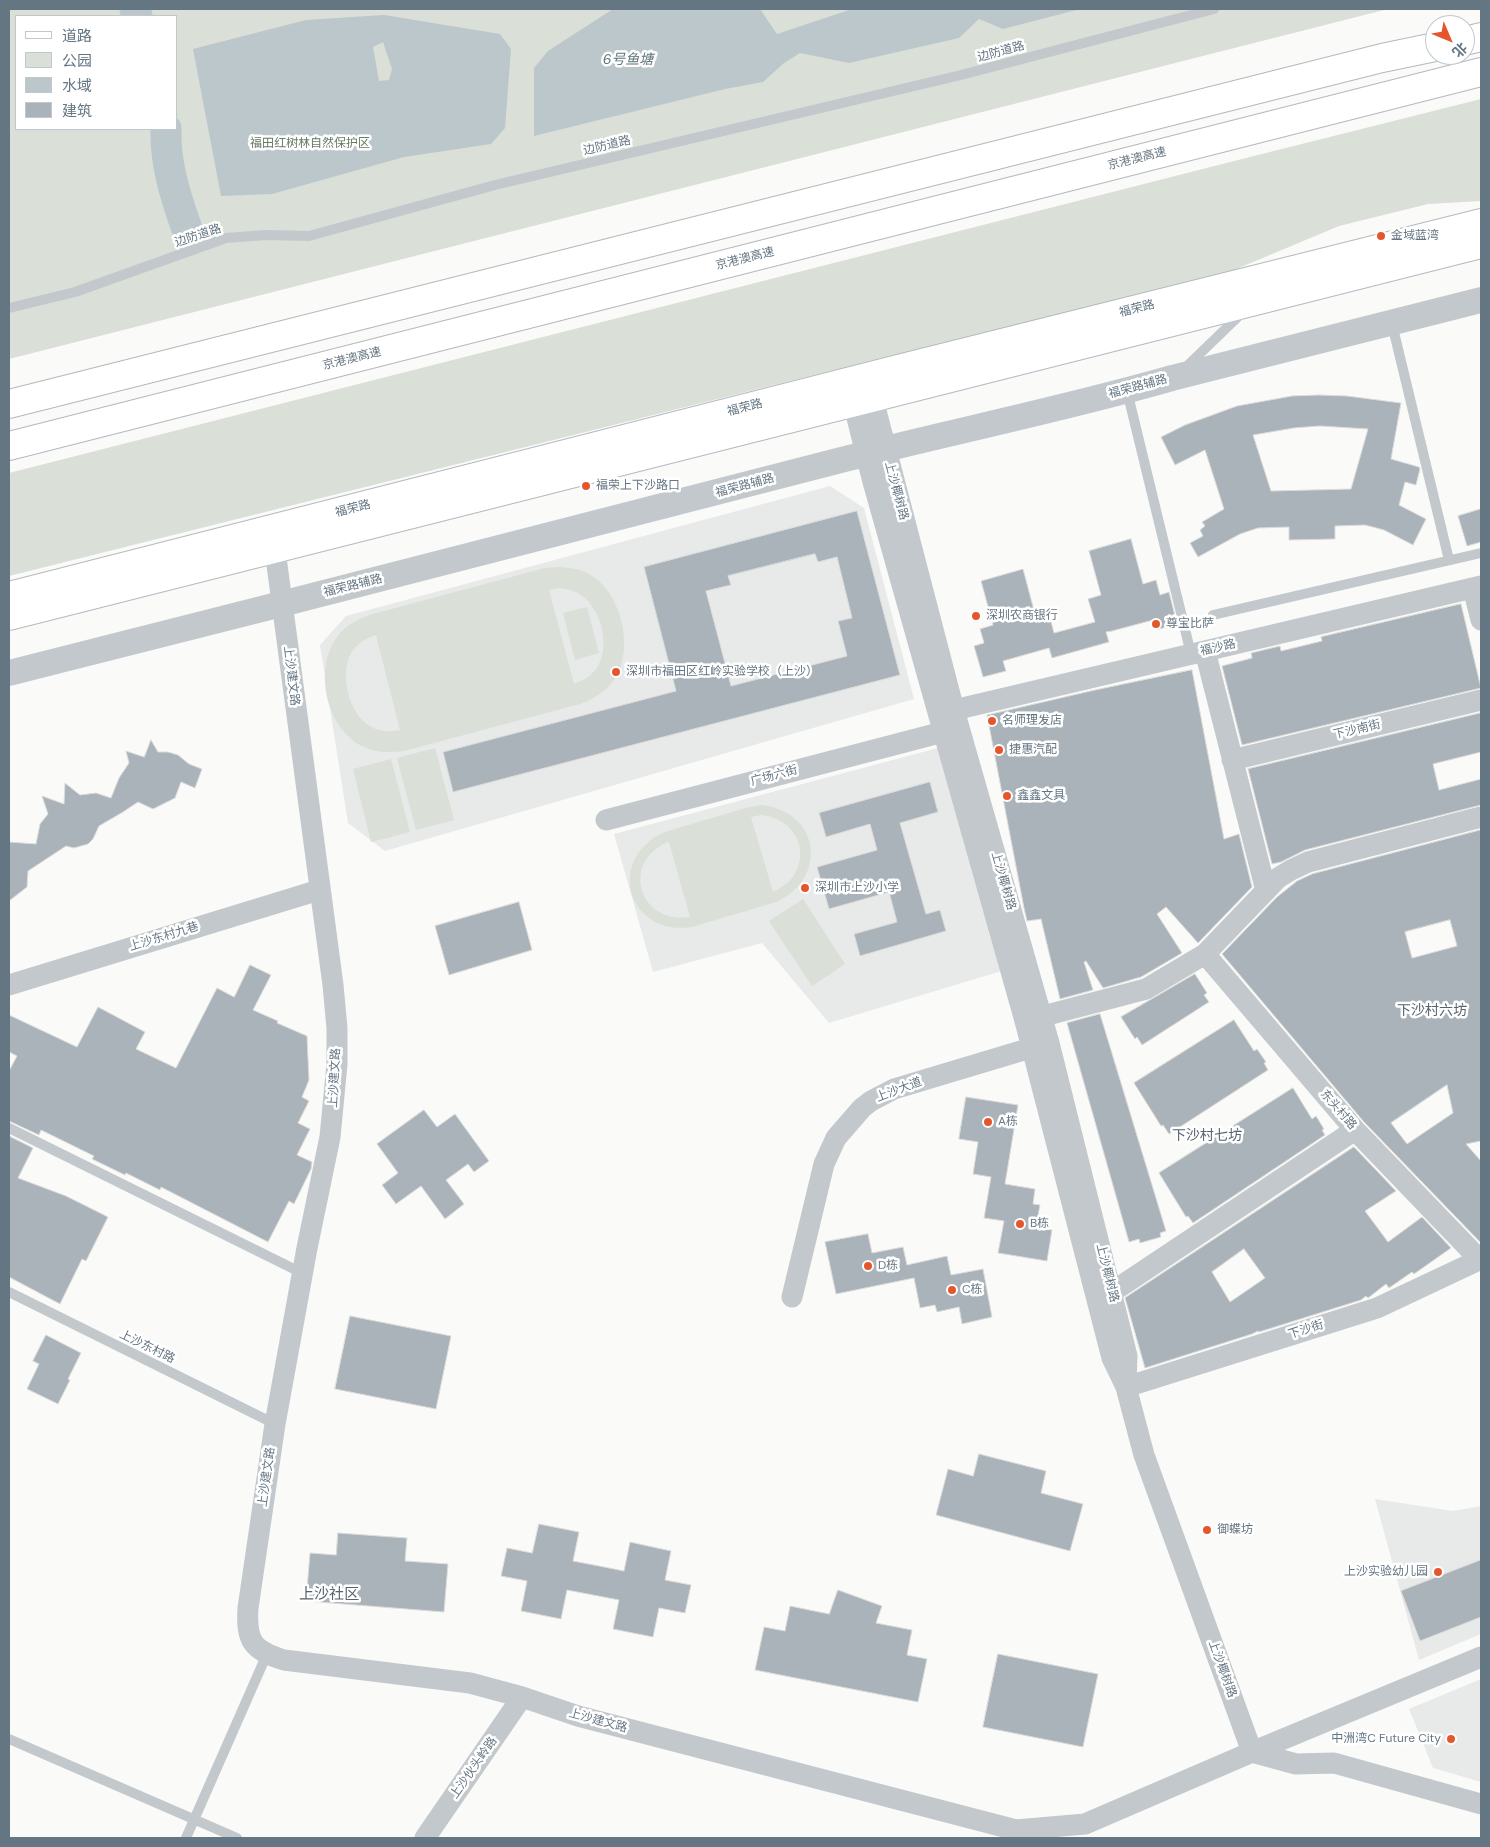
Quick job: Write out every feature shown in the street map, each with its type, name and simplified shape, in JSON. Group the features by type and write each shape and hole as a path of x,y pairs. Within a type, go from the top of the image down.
{"main road":[{"path":"9,404 1382,58 1425,49"},
{"name":"京港澳高速","path":"9,446 1481,72"},
{"name":"福荣路","path":"9,616 274,539 860,389 1481,223"},
{"name":"福荣路","path":"860,389 1262,298 1481,244"},
{"name":"福荣路","path":"9,596 274,539"}],"street":[{"name":"福荣路辅路","path":"9,673 1481,300"},
{"name":"上沙椰树路","path":"860,389 943,732 1034,1019"},
{"name":"上沙椰树路","path":"876,452 954,710 1104,1296 1127,1356 1126,1387 1144,1455 1252,1752"},
{"name":"上沙建文路","path":"274,539 334,994 337,1028 337,1064 330,1137 302,1273 275,1424 247,1620 250,1639 267,1654 293,1662 470,1683 522,1697 578,1716 1018,1836"},
{"name":"福沙路","path":"954,710 1477,587"},
{"path":"1477,587 1481,620"},
{"path":"1198,652 1232,760 1266,891"},
{"name":"下沙南街","path":"1232,760 1481,700"},
{"name":"广场六街","path":"606,820 943,732"},
{"path":"1034,1019 1138,993 1205,954 1278,878 1308,862 1481,817"},
{"name":"上沙东村九巷","path":"9,984 319,890"},
{"name":"东头村路","path":"1205,954 1355,1130 1480,1259"},
{"name":"上沙大道","path":"792,1297 824,1164 836,1138 862,1108 894,1089 1041,1045"},
{"path":"1104,1296 1355,1130"},
{"name":"下沙街","path":"1126,1387 1377,1308 1480,1259"},
{"path":"1018,1836 1085,1824 1481,1657"},
{"name":"上沙伙头岭路","path":"425,1838 522,1697"},
{"path":"1252,1752 1296,1764 1334,1763 1481,1804"}],"lane":[{"name":"边防道路","path":"9,308 74,292 226,238 266,235 309,236 495,185 961,75 1214,9"},
{"path":"1172,378 1188,366 1246,310 1262,298"},
{"path":"1392,323 1449,560"},
{"path":"1127,391 1198,652"},
{"path":"1213,615 1481,552"},
{"path":"9,1128 302,1273"},
{"name":"上沙东村路","path":"9,1292 275,1424"},
{"path":"186,1838 267,1654"},
{"path":"9,1739 237,1838"}],"shaded area":[{"name":"深圳市福田区红岭实验学校（上沙）","path":"830,486 864,508 914,699 385,851 348,823 320,645 346,616"},
{"name":"深圳市上沙小学","path":"938,748 1005,970 829,1023 762,943 653,972 614,834"},
{"name":"上沙实验幼儿园","path":"1375,1499 1453,1511 1481,1506 1481,1634 1419,1660"},
{"name":"中洲湾C Future City","path":"1481,1679 1481,1782 1433,1768 1409,1709"}],"green space":[{"name":"福田红树林自然保护区","path":"9,9 1388,9 9,359"},
{"path":"1481,99 1481,201 1428,204 1339,226 1234,270 9,576 9,473"},
{"path":"560,567 579,570 589,574 600,582 616,606 624,636 624,651 616,677 605,690 596,697 580,704 404,751 387,752 371,750 360,745 347,735 337,722 330,707 326,691 325,674 327,658 333,643 343,630 355,621 369,615 545,568","holes":["559,588 576,592 586,599 597,616 603,636 602,657 598,666 588,677 574,684 549,590","376,635 400,730 384,731 370,726 356,713 348,693 346,672 351,653 358,644"]},
{"path":"587,607 599,653 575,660 563,613"},
{"path":"435,748 454,820 416,830 397,758"},
{"path":"391,759 410,832 371,842 353,769"},
{"path":"761,805 781,810 796,819 806,832 811,847 810,862 804,878 793,891 776,902 692,927 670,927 652,920 639,908 632,893 630,876 635,859 646,844 665,832","holes":["761,815 776,819 788,827 796,837 800,849 800,861 795,873 786,884 773,892 751,817","669,842 690,917 672,917 658,911 648,902 642,890 640,877 644,863 653,851"]},
{"path":"803,899 845,964 812,986 769,921"}],"water":[{"name":"6号鱼塘","path":"613,9 760,9 777,34 852,9 1080,9 1003,29 979,19 959,38 849,63 800,53 784,63 763,82 725,89 534,136 534,68 548,51"},
{"path":"384,15 500,34 511,49 505,128 491,144 404,157 272,194 221,196 193,49 306,20","holes":["383,42 392,69 389,80 379,81 373,47"]}],"building":[{"path":"1292,396 1347,396 1401,403 1391,459 1419,467 1420,469 1416,485 1405,482 1399,505 1426,519 1413,545 1384,530 1365,525 1335,526 1335,539 1289,540 1289,527 1258,528 1240,534 1198,557 1190,543 1203,536 1200,530 1205,526 1202,522 1224,509 1205,450 1175,465 1161,437 1185,425 1237,406","holes":["1320,426 1368,429 1351,489 1271,491 1253,435"]},
{"path":"1481,509 1481,542 1467,546 1458,516"},
{"path":"857,511 900,675 453,792 443,752 676,691 644,567","holes":["815,554 818,562 837,557 852,618 838,621 847,656 731,686 706,591 731,585 728,576"]},
{"path":"1131,539 1143,584 1156,580 1160,595 1169,592 1177,624 1156,630 1153,620 1106,632 1109,642 1052,658 1049,648 1003,661 1006,671 983,677 974,646 984,643 980,629 993,625 981,581 1023,569 1035,614 1048,610 1054,633 1095,622 1088,599 1101,595 1089,551"},
{"path":"1461,604 1481,688 1242,745 1222,666 1252,658 1251,653 1280,646 1281,651 1322,641 1321,637"},
{"path":"1192,670 1224,839 1239,834 1252,887 1198,943 1166,907 1157,914 1182,953 1141,977 1103,988 1086,961 1084,962 1093,990 1060,999 1041,919 1027,921 987,715"},
{"path":"1481,713 1481,752 1433,764 1439,790 1481,779 1481,805 1305,850 1281,862 1272,864 1248,769"},
{"path":"151,740 158,752 178,755 189,764 202,769 195,788 181,782 175,798 153,809 138,802 99,826 93,839 88,844 74,848 66,846 28,871 27,887 9,901 9,842 36,844 40,824 48,814 42,796 64,804 65,783 80,795 96,793 111,798 119,778 129,763 126,751 144,757"},
{"path":"930,782 938,812 900,823 926,914 940,910 946,931 860,956 854,934 897,922 889,892 829,909 817,867 877,850 870,824 826,837 819,813"},
{"path":"1481,830 1481,1141 1466,1144 1481,1161 1481,1243 1364,1122 1222,954 1277,897 1297,881 1312,874","holes":["1450,920 1457,946 1412,958 1405,932","1447,1085 1453,1113 1407,1144 1391,1123"]},
{"path":"519,902 532,950 449,975 435,926"},
{"path":"250,965 271,975 253,1010 307,1036 309,1080 302,1097 309,1101 298,1123 310,1129 297,1155 312,1162 311,1169 294,1204 289,1201 268,1242 161,1187 160,1190 92,1159 94,1156 41,1130 39,1135 9,1121 9,1071 17,1056 9,1052 9,1015 77,1047 98,1007 145,1032 136,1049 176,1068 217,988 234,997"},
{"path":"1195,974 1207,993 1204,995 1209,1002 1142,1045 1137,1037 1135,1039 1121,1017"},
{"path":"1100,1014 1166,1231 1160,1233 1161,1237 1140,1243 1139,1239 1129,1242 1067,1023"},
{"path":"1234,1020 1254,1051 1257,1049 1266,1062 1264,1063 1268,1070 1169,1134 1163,1125 1161,1126 1134,1083"},
{"path":"1293,1088 1312,1119 1316,1116 1324,1129 1322,1130 1325,1135 1193,1223 1188,1216 1186,1217 1159,1173"},
{"path":"966,1097 1018,1105 1005,1184 1035,1189 1033,1204 1040,1205 1036,1227 1052,1230 1047,1261 998,1253 1004,1221 984,1218 991,1177 973,1174 978,1142 959,1139"},
{"path":"424,1110 437,1127 455,1114 489,1161 474,1172 468,1164 446,1180 464,1204 445,1219 421,1186 396,1204 382,1185 398,1173 377,1144"},
{"path":"9,1136 33,1148 18,1178 66,1196 108,1217 86,1261 82,1259 60,1304 9,1277"},
{"path":"1354,1147 1396,1191 1365,1211 1388,1242 1422,1217 1451,1248 1414,1274 1412,1272 1389,1288 1386,1284 1368,1298 1366,1296 1361,1300 1145,1368 1125,1298","holes":["1244,1249 1265,1278 1230,1302 1212,1272"]},
{"path":"868,1234 872,1253 903,1247 907,1265 947,1256 951,1275 983,1269 992,1317 962,1324 959,1307 937,1312 935,1305 920,1308 914,1278 836,1294 825,1242"},
{"path":"350,1316 451,1336 436,1409 335,1389"},
{"path":"46,1335 81,1353 58,1404 27,1389 39,1364 33,1361"},
{"path":"979,1454 1046,1471 1041,1493 1083,1504 1070,1551 936,1515 948,1469 973,1476"},
{"path":"539,1524 579,1532 573,1561 624,1571 630,1542 671,1551 665,1580 691,1585 685,1613 659,1608 653,1637 613,1629 619,1600 567,1590 561,1619 521,1611 527,1581 501,1576 507,1548 532,1553"},
{"path":"338,1533 407,1538 405,1561 448,1564 444,1612 306,1601 310,1553 336,1555"},
{"path":"1481,1560 1481,1617 1420,1641 1401,1591"},
{"path":"838,1590 882,1606 876,1623 912,1630 907,1655 927,1659 918,1702 755,1670 764,1627 785,1631 790,1606 829,1614"},
{"path":"998,1654 1098,1674 1083,1747 983,1727"}],"waterway":[{"path":"135,9 137,15"},
{"path":"166,130 169,168 188,232"}],"place":[{"name":"金域蓝湾","path":"1381,236"},
{"name":"福荣上下沙路口","path":"586,486"},
{"name":"深圳农商银行","path":"976,616"},
{"name":"尊宝比萨","path":"1156,624"},
{"name":"深圳市福田区红岭实验学校（上沙）","path":"616,672"},
{"name":"名师理发店","path":"992,721"},
{"name":"捷惠汽配","path":"999,750"},
{"name":"鑫鑫文具","path":"1007,796"},
{"name":"深圳市上沙小学","path":"805,888"},
{"name":"A栋","path":"988,1122"},
{"name":"B栋","path":"1020,1224"},
{"name":"D栋","path":"868,1266"},
{"name":"C栋","path":"952,1290"},
{"name":"御蝶坊","path":"1207,1530"},
{"name":"上沙实验幼儿园","path":"1438,1572"},
{"name":"中洲湾C Future City","path":"1451,1739"}],"district":[{"name":"下沙村六坊","path":"1432,1011"},
{"name":"下沙村七坊","path":"1207,1136"},
{"name":"上沙社区","path":"329,1595"}]}
